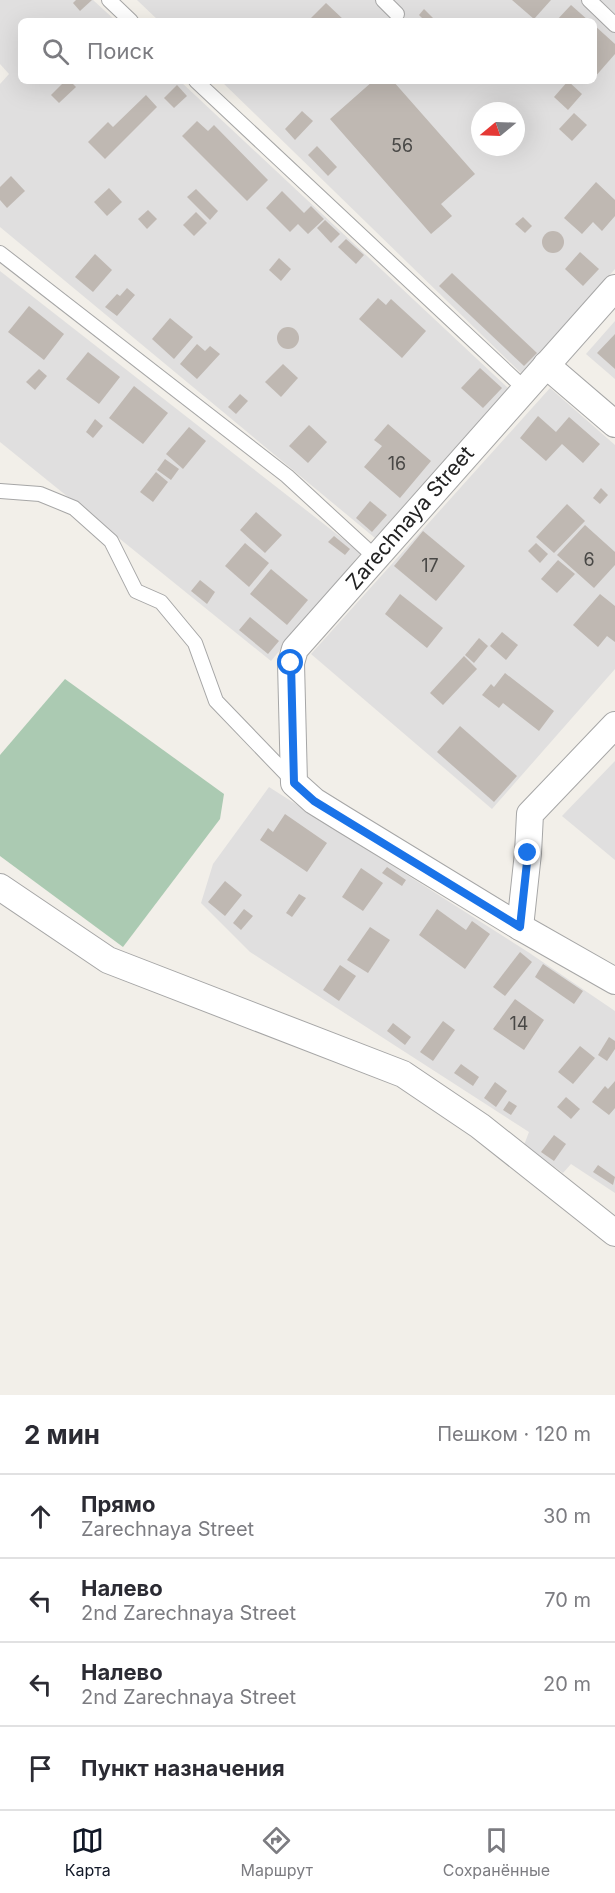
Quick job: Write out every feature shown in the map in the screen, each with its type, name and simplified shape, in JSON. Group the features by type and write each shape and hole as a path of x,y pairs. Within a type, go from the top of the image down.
{"street":[{"name":"Zarechnaya Street","path":"294,783 291,663 295,649 615,288"},
{"path":"546,365 615,424"},
{"path":"520,927 530,814 615,725"},
{"path":"294,783 314,801 520,927 615,981"},
{"path":"0,887 108,960 403,1074 480,1126 615,1233"}],"lane":[{"path":"109,0 128,18"},
{"path":"383,0 397,14"},
{"path":"589,0 615,25"},
{"path":"199,84 525,389"},
{"path":"0,253 287,476 375,557"},
{"path":"0,491 40,494 74,508 111,541 136,591 161,602 195,643 216,701 294,783"}],"shaded area":[{"path":"0,0 93,0 113,18 18,18 18,84 183,84 508,388 375,538 0,227 0,84 9,74 0,64"},
{"path":"137,0 615,0 615,269 521,373 224,84 597,84 597,18 156,18"},
{"path":"0,271 361,553 271,661 0,442"},
{"path":"615,321 615,379 586,354"},
{"path":"550,388 615,445 615,669 492,809 311,654"},
{"path":"615,761 615,860 562,816"},
{"path":"269,787 528,952 615,1011 615,1193 571,1164 563,1173 524,1145 529,1132 250,952 201,903 213,864"}],"green space":[{"path":"65,679 224,794 220,819 123,947 0,856 0,755"}],"building":[{"path":"76,0 92,0 80,11 73,3"},
{"path":"512,0 551,0 533,18"},
{"path":"326,3 342,18 311,18"},
{"path":"571,5 586,18 559,18"},
{"path":"424,9 433,18 422,18 419,15"},
{"path":"597,28 615,44 615,54 597,75"},
{"path":"62,84 73,84 76,87 59,103 51,95"},
{"path":"370,84 396,84 475,174 441,204 452,216 431,234 330,119"},
{"path":"565,84 571,84 582,94 568,110 554,97"},
{"path":"177,85 187,96 174,108 164,98"},
{"path":"146,95 157,107 105,159 88,142 108,122 113,127"},
{"path":"302,111 313,121 295,140 285,129"},
{"path":"574,113 587,125 572,141 559,129"},
{"path":"197,121 208,131 214,125 268,180 247,201 182,136"},
{"path":"317,146 337,167 328,176 308,155"},
{"path":"11,176 25,191 7,208 0,200 0,187"},
{"path":"596,182 615,200 615,216 602,231 593,222 582,234 564,218"},
{"path":"109,188 122,202 107,216 94,202"},
{"path":"196,189 218,211 210,220 187,197"},
{"path":"282,191 304,213 311,206 324,219 308,234 298,224 290,232 266,208"},
{"path":"148,210 157,219 147,229 138,219"},
{"path":"196,212 207,223 194,236 183,225"},
{"path":"523,217 532,226 525,233 515,224"},
{"path":"325,220 340,234 331,243 317,228"},
{"path":"553,231 563,238 564,242 557,252 553,253 543,246 542,242 549,232"},
{"path":"346,239 364,255 356,264 338,247"},
{"path":"580,252 599,269 583,286 565,269"},
{"path":"95,254 112,270 93,292 75,277"},
{"path":"279,258 291,269 281,281 269,270"},
{"path":"452,273 537,353 524,366 439,286"},
{"path":"127,288 135,295 117,316 105,307 117,294 120,296"},
{"path":"378,298 386,305 391,299 426,331 402,358 359,319"},
{"path":"29,306 64,334 44,360 8,332"},
{"path":"170,318 193,337 174,359 152,339"},
{"path":"288,327 296,330 299,338 296,346 288,349 280,346 277,338 280,330"},
{"path":"615,334 615,369 597,353"},
{"path":"197,344 205,351 210,346 220,354 197,379 180,364"},
{"path":"88,352 120,377 99,404 66,379"},
{"path":"283,364 298,378 281,397 265,382"},
{"path":"480,368 502,388 483,408 461,388"},
{"path":"39,369 47,376 35,390 26,382"},
{"path":"134,386 168,413 143,444 109,418"},
{"path":"240,394 248,401 236,414 228,407"},
{"path":"538,416 556,432 569,417 600,444 583,463 562,444 546,461 520,438"},
{"path":"95,419 103,426 93,438 86,432"},
{"path":"388,424 431,461 400,498 364,467 382,446 374,440"},
{"path":"309,425 327,442 308,463 289,446"},
{"path":"189,427 206,441 183,469 166,454"},
{"path":"165,459 179,469 171,480 157,470"},
{"path":"156,472 168,482 153,502 140,492"},
{"path":"601,488 608,495 600,504 593,498"},
{"path":"370,501 387,515 372,532 356,518"},
{"path":"567,504 585,521 554,553 536,537"},
{"path":"256,512 282,535 265,553 240,530"},
{"path":"585,525 615,552 615,565 594,588 557,555"},
{"path":"423,531 465,566 436,601 394,566"},
{"path":"334,536 350,549 345,555 328,542"},
{"path":"245,543 269,563 249,587 225,566"},
{"path":"536,543 548,554 540,563 528,551"},
{"path":"558,560 575,574 557,593 541,579"},
{"path":"271,569 308,600 287,625 250,594"},
{"path":"200,580 215,592 207,604 191,591"},
{"path":"400,594 443,628 427,648 385,614"},
{"path":"600,594 615,606 615,642 607,636 598,647 573,625"},
{"path":"250,617 279,641 268,654 239,630"},
{"path":"502,632 518,645 506,660 490,646"},
{"path":"479,638 488,646 474,663 465,655"},
{"path":"464,656 477,669 443,705 430,693"},
{"path":"505,673 554,711 539,731 503,703 499,708 482,695 491,684 494,687"},
{"path":"460,726 517,776 494,802 437,752"},
{"path":"285,814 327,843 307,872 260,840 268,828 273,832"},
{"path":"387,867 406,880 402,886 382,873"},
{"path":"361,868 383,883 363,911 342,897"},
{"path":"225,881 242,895 225,916 208,902"},
{"path":"299,894 306,898 292,917 286,913"},
{"path":"244,909 253,916 241,930 233,923"},
{"path":"437,909 466,930 472,921 490,934 465,969 419,935"},
{"path":"370,927 390,940 368,973 347,960"},
{"path":"520,952 532,962 505,996 493,987"},
{"path":"543,964 583,991 574,1004 535,977"},
{"path":"340,965 356,976 339,1001 323,990"},
{"path":"515,999 544,1020 524,1050 493,1029"},
{"path":"443,1021 455,1030 433,1061 420,1052"},
{"path":"393,1023 411,1037 405,1045 387,1031"},
{"path":"609,1037 615,1041 615,1049 607,1061 598,1055"},
{"path":"580,1046 595,1058 573,1084 558,1072"},
{"path":"461,1064 479,1077 473,1086 454,1073"},
{"path":"615,1081 615,1108 609,1115 592,1102 605,1086 608,1089"},
{"path":"495,1082 507,1091 496,1107 484,1098"},
{"path":"566,1097 580,1109 571,1119 557,1107"},
{"path":"509,1101 517,1106 511,1115 503,1110"},
{"path":"554,1135 566,1144 554,1161 541,1152"},
{"path":"598,1165 615,1177 613,1185 593,1172"}],"route":[{"path":"291,663 294,783 314,801 520,927 528,853"}]}
